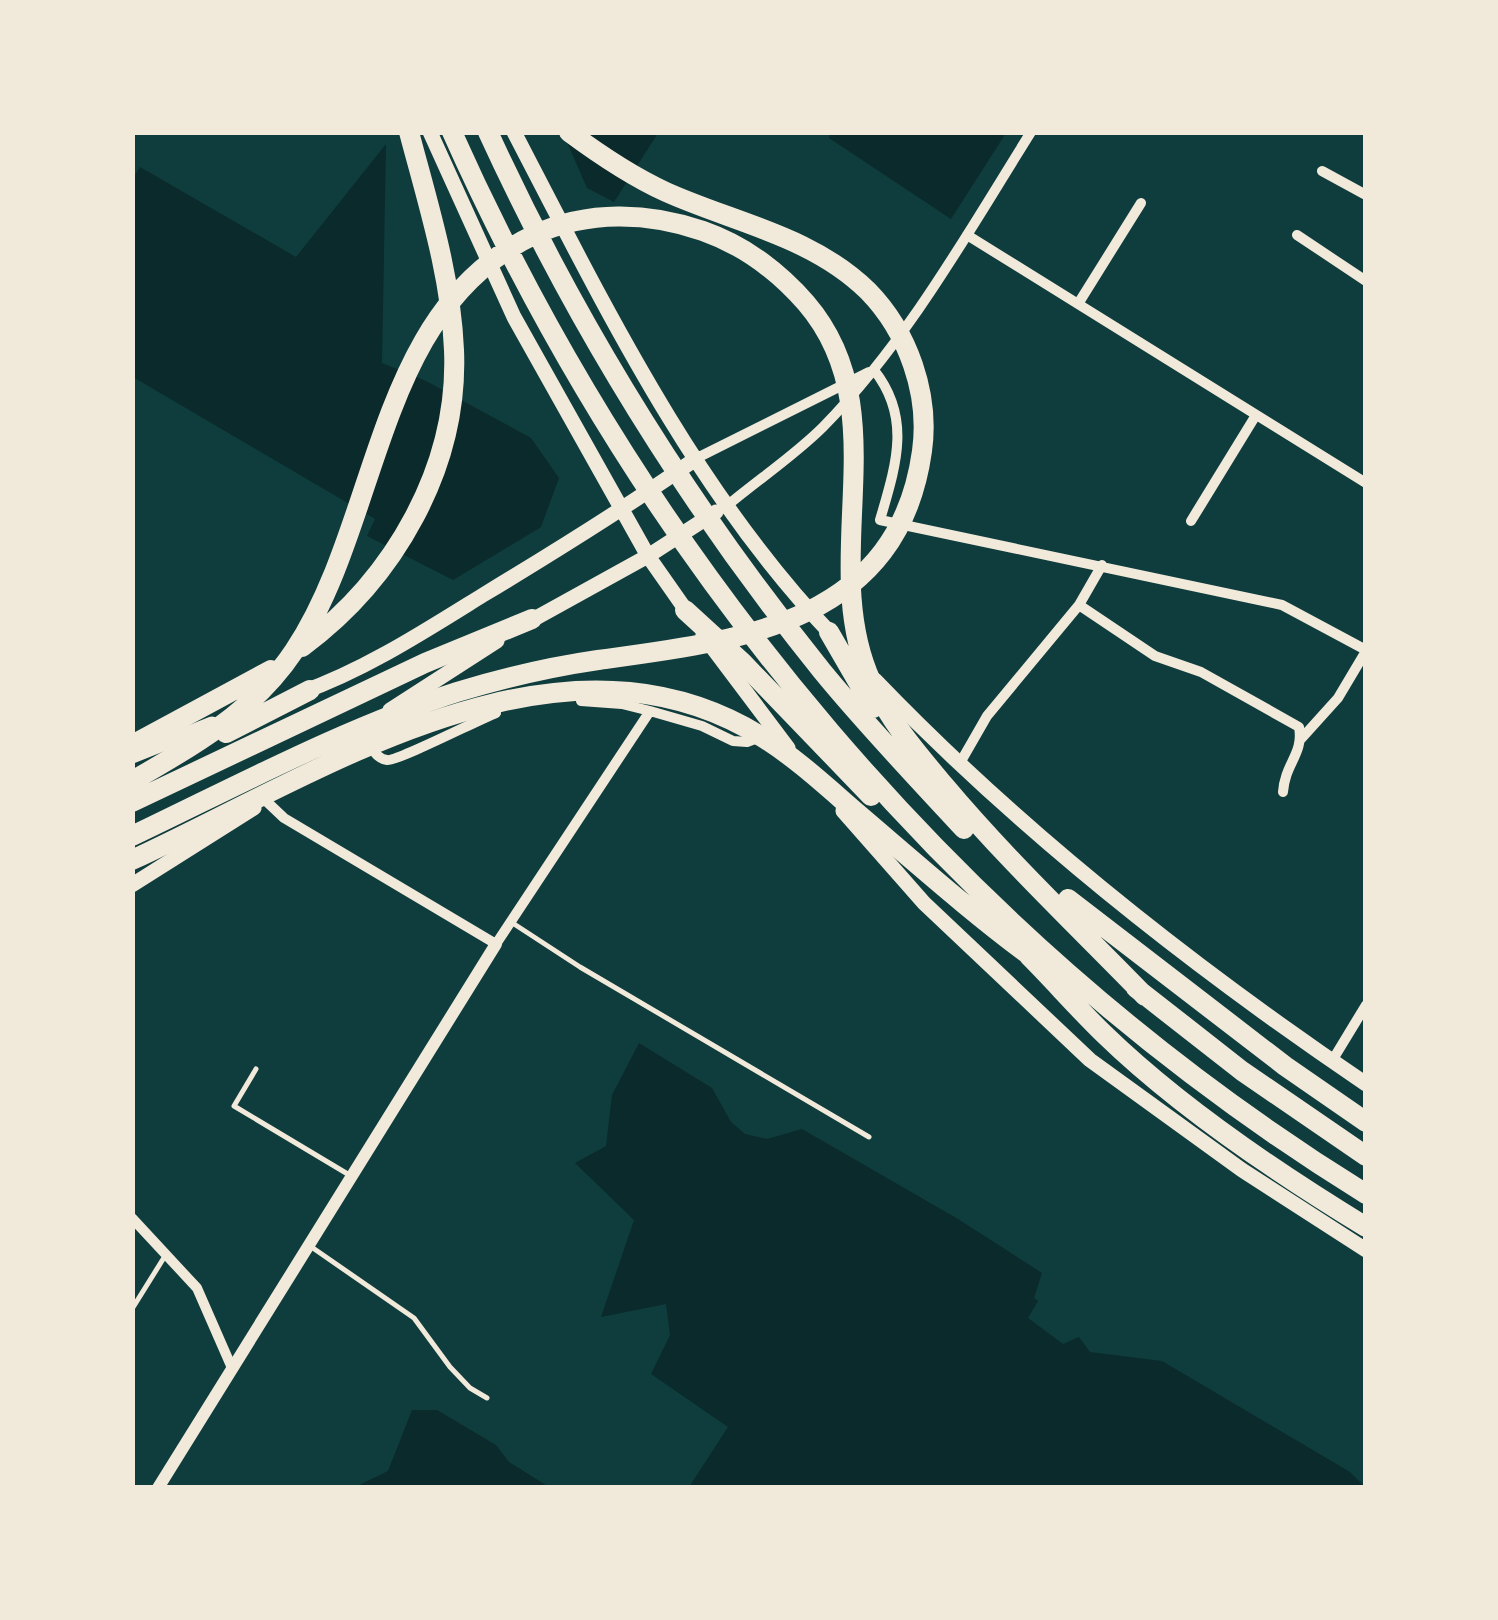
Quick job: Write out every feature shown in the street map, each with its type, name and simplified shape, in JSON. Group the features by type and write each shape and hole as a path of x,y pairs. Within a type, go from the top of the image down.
{"highway":[{"path":"132,746 270,671 323,630 368,587 392,556 427,492 448,422 454,353 446,281 409,132"},
{"path":"452,132 541,315 601,418 726,602 801,698 951,863 1032,941 1218,1094 1366,1194"},
{"path":"488,132 570,300 624,392 749,578 824,674 973,838 1056,918 1145,996 1242,1070 1366,1156"},
{"path":"132,836 316,748 457,692 553,668 729,640 792,621 858,579 895,533 918,474 924,410 905,346 870,294 820,254 666,192 599,155 569,132"},
{"path":"132,777 226,723 291,656 333,576 401,389 429,334 460,291 494,258 545,230 598,217 666,221 708,233 756,258 796,292 830,336 842,364 855,426 850,574 857,635 872,682 903,734 972,818 1145,996"},
{"path":"685,610 743,663 1104,1035 1156,1080 1267,1164 1366,1228"},
{"path":"132,802 425,663 532,619"},
{"path":"829,632 859,688 921,767 1086,915 1284,1066 1366,1122"},
{"path":"132,777 310,690"},
{"path":"132,860 362,749 452,715 520,696 551,692 646,693 706,709 764,738 999,932 1126,1022"}],"main road":[{"path":"430,132 514,317 648,556 774,732 924,903 1090,1060 1242,1170 1366,1250"},
{"path":"514,132 642,374 793,594 928,734 1124,908 1366,1084"},
{"path":"132,756 310,690 366,664 623,510 697,458"},
{"path":"132,885 265,800 414,693 532,619 648,556 728,504"}],"street":[{"path":"728,504 821,429 874,370 918,312 1030,132"},
{"path":"1322,171 1366,196"},
{"path":"1078,304 1141,203"},
{"path":"1297,234 1366,281"},
{"path":"967,235 1366,483"},
{"path":"697,458 874,370"},
{"path":"874,370 891,391 898,416 892,477 880,520 1282,605 1366,651 1338,698 1301,738"},
{"path":"1191,521 1256,414"},
{"path":"960,763 987,716 1079,605 1102,565"},
{"path":"1079,605 1155,656 1236,689 1299,727 1301,745 1284,774 1282,792"},
{"path":"360,732 377,756 388,760 496,713 589,701 650,711 702,726 733,742 748,742 774,732"},
{"path":"158,1488 496,944 650,711"},
{"path":"265,800 284,818 496,944"},
{"path":"1332,1062 1366,1005"},
{"path":"132,1218 197,1288 232,1368"}],"lane":[{"path":"511,922 868,1138"},
{"path":"256,1070 234,1106 354,1177"},
{"path":"310,1246 414,1318 450,1367 470,1388 487,1398"},
{"path":"132,1310 165,1256"}],"water":[{"path":"830,132 1006,133 951,219 829,138"},
{"path":"563,133 658,133 614,202 587,188"},
{"path":"386,144 382,363 426,381 531,438 559,478 541,527 453,580 367,536 375,519 133,377 132,180 140,167 296,257"},
{"path":"639,1043 712,1088 731,1122 745,1134 767,1139 802,1129 958,1219 1042,1273 1034,1298 1038,1301 1028,1318 1063,1344 1079,1337 1090,1352 1162,1361 1350,1472 1365,1487 689,1487 728,1427 651,1374 670,1335 666,1304 601,1317 634,1220 575,1163 606,1146 612,1095"},
{"path":"412,1410 437,1410 496,1445 509,1462 549,1487 355,1487 388,1471"}]}
